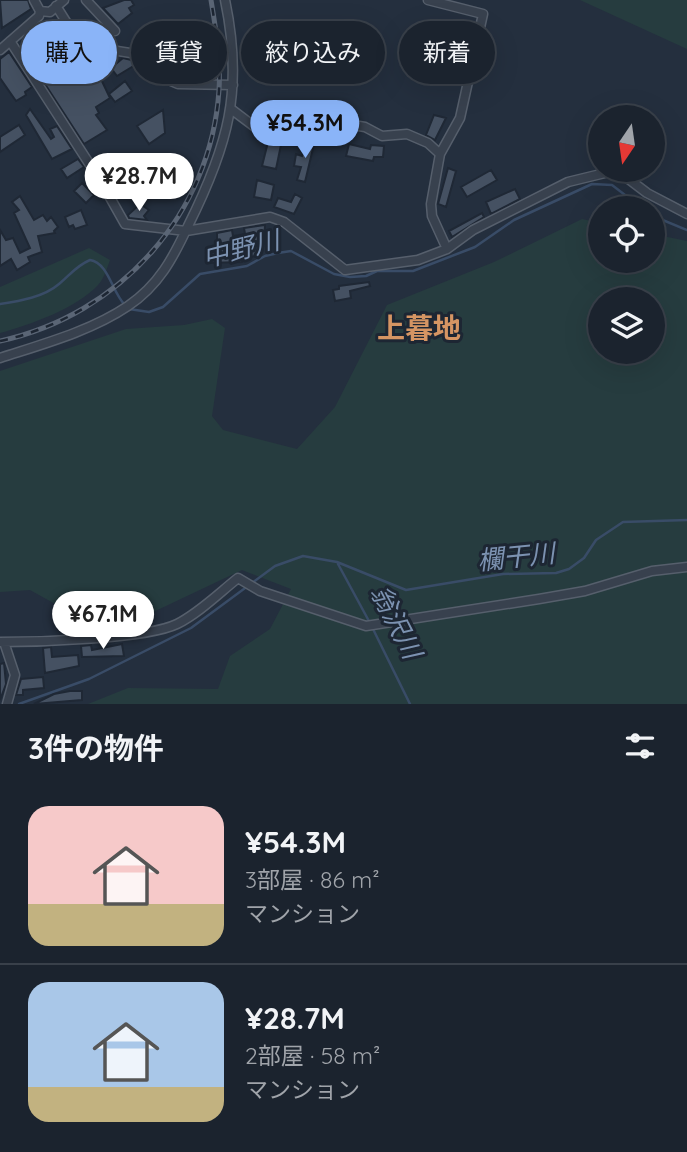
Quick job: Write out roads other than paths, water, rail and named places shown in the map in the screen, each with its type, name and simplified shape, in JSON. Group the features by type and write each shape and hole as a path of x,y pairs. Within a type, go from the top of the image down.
{"street":[{"path":"0,50 39,16 40,11 34,0"},
{"path":"86,0 106,21"},
{"path":"0,358 51,341 117,312 138,299 172,261 220,158 231,109 231,35 225,0"},
{"path":"428,0 483,14 460,118 440,154 431,204 432,216 447,249"},
{"path":"40,11 47,13 60,3 84,42 112,51 142,54 164,67 170,81 178,84 233,85"},
{"path":"10,41 103,185 125,224 186,231 270,218 290,226 345,270 418,260 447,249 473,230 568,182 609,172 622,174 647,192 687,214"},
{"path":"231,109 259,130 282,135 314,134 347,124 365,127 382,136 407,134 428,144 440,154"},
{"path":"7,704 15,675 2,642 113,635 178,624 238,578 260,591 366,626 585,591 652,571 687,567"}],"waterway":[{"name":"中野川","path":"129,309 149,312 163,307 200,274 247,266 265,256 291,251 334,274 350,277 366,276 377,271 413,271 475,247 514,220 592,184 612,185 626,196"},
{"path":"665,221 687,230"},
{"name":"中野川","path":"0,304 24,300 46,292 90,260 106,272 125,305"},
{"name":"欄干川","path":"337,562 406,590 503,574 556,573 569,569 584,558 596,540 623,522 687,520"},
{"name":"欄干川","path":"19,704 89,679 191,628 275,566 303,556 337,562"},
{"name":"翁沢川","path":"338,564 370,623"},
{"name":"翁沢川","path":"373,629 410,704"}],"railway":[{"path":"0,341 44,328 84,308 120,283 152,252 178,217 198,178 212,135 219,90 218,45 211,0"}],"district":[{"name":"上暮地","path":"419,328"}]}
